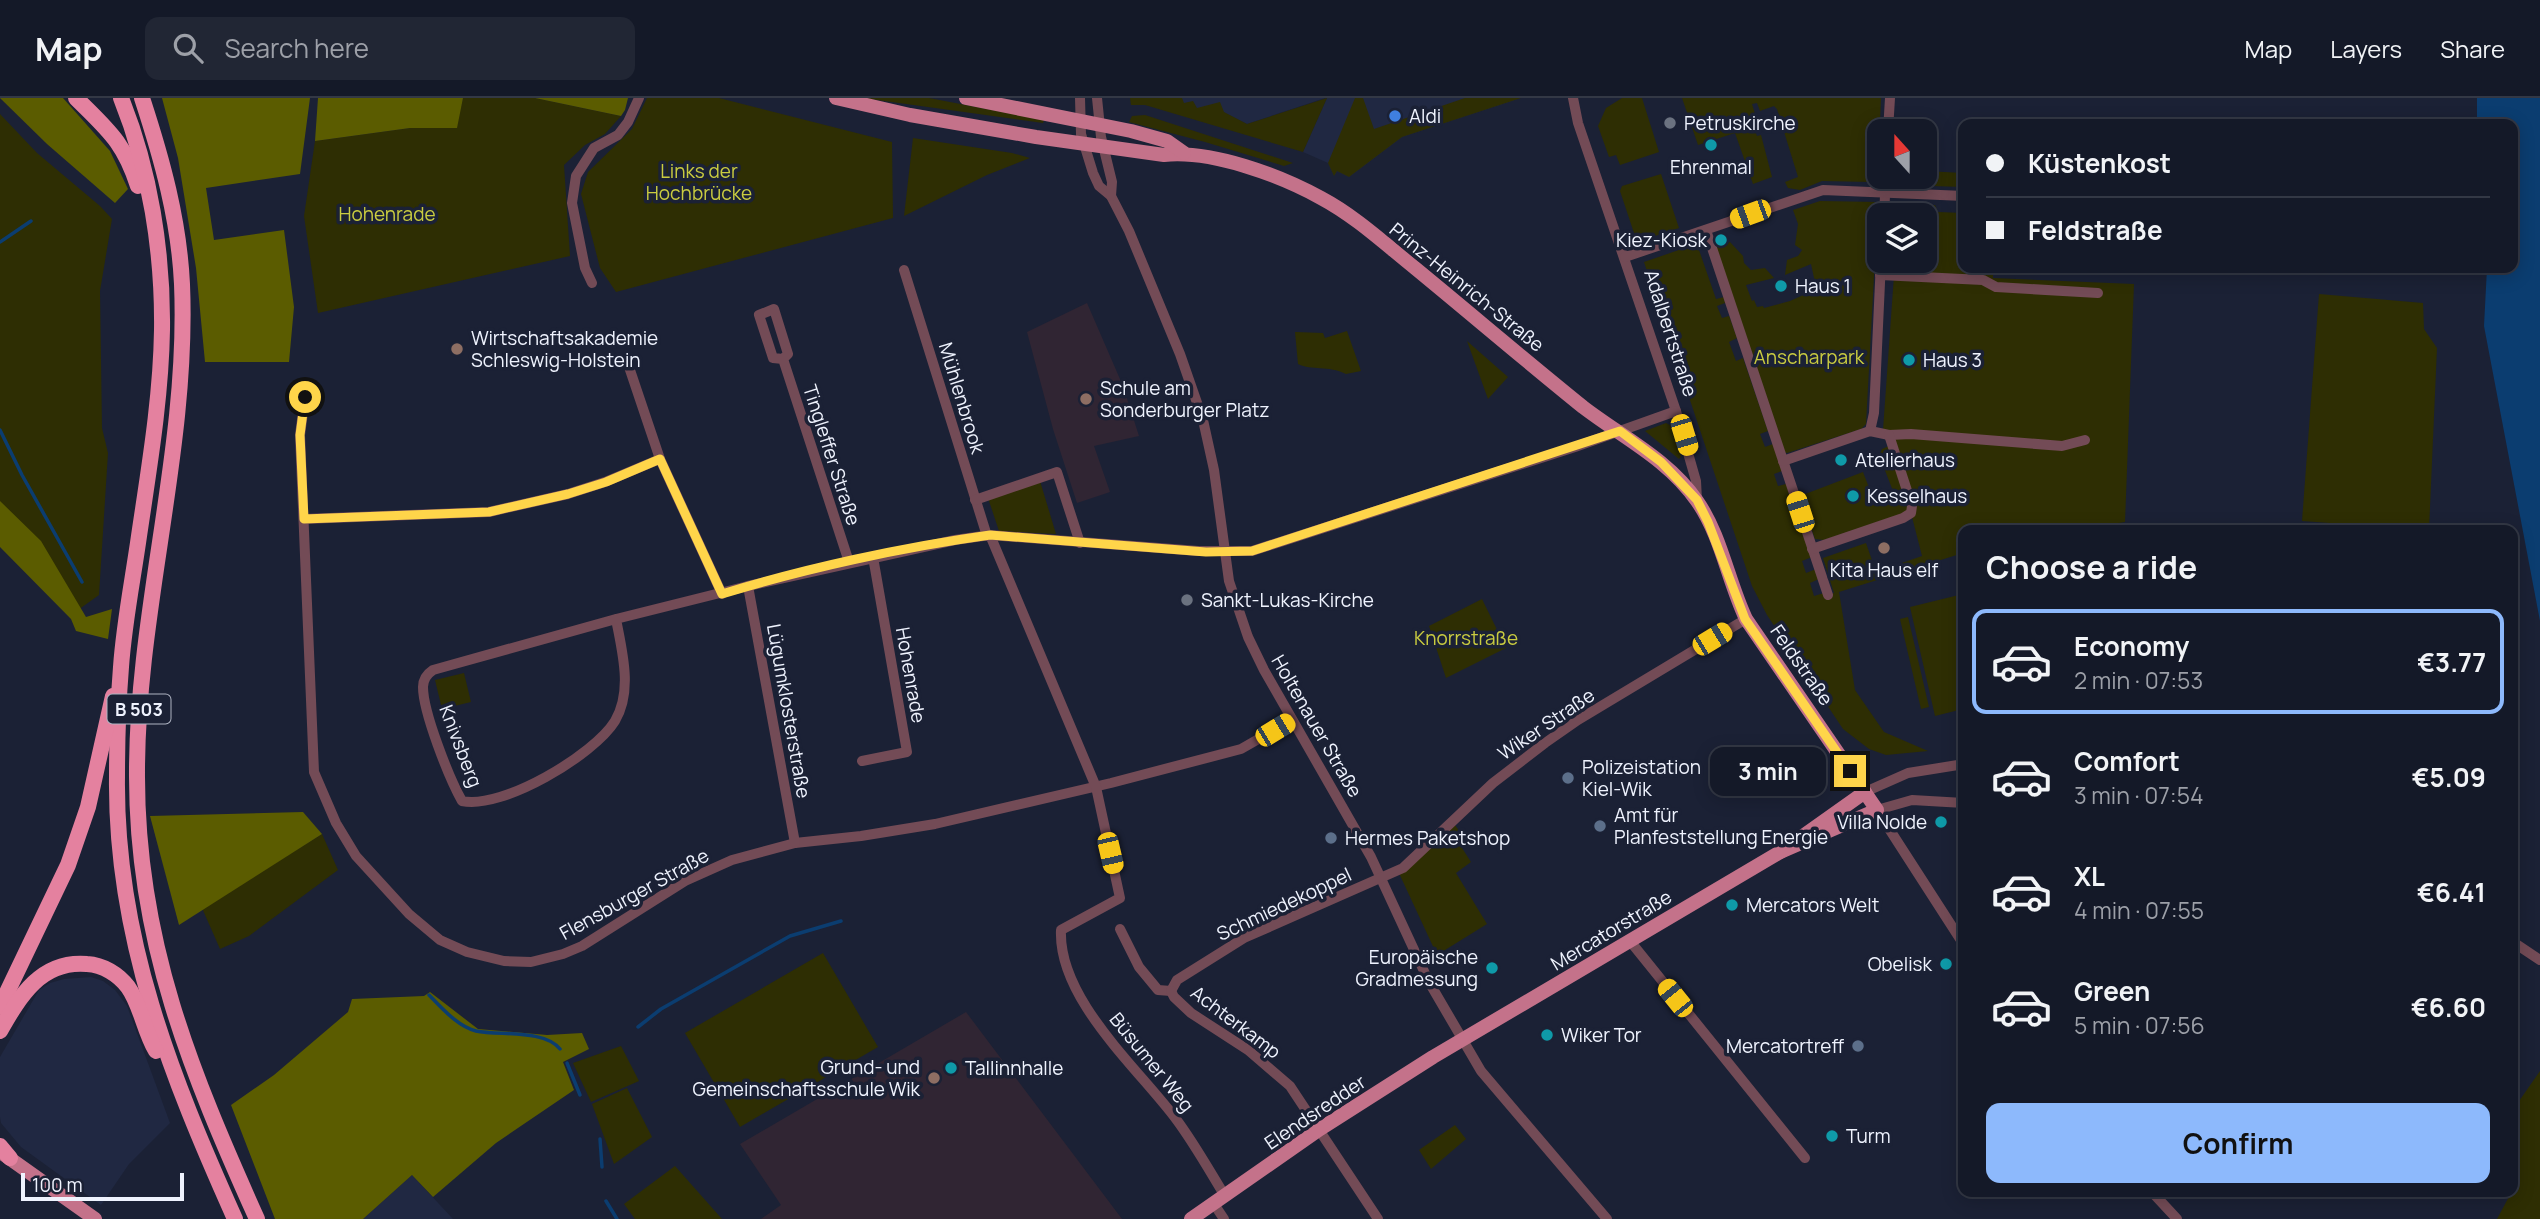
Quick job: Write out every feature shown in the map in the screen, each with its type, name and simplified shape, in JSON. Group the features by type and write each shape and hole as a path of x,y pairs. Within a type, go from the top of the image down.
{"highway":[{"name":"B 503","path":"76,98 116,138 130,160 157,247"},
{"name":"B 503","path":"121,98 150,193 157,247 162,330 156,417 121,667 118,825 124,881 150,1005 176,1082 235,1219"},
{"name":"B 503","path":"142,98 170,190 182,282 182,334 177,421 142,667 137,779 140,846 155,945 167,994 208,1109 257,1219"},
{"path":"153,98 159,149"},
{"path":"0,1007 68,865 88,807 121,667"},
{"path":"0,1031 23,993 45,972 73,963 106,968 129,988 153,1046 176,1082"}],"main road":[{"name":"Prinz-Heinrich-Straße","path":"836,98 910,115 1083,143 1164,155 1184,153 1270,175 1329,202 1392,249 1586,409 1661,462 1697,500"},
{"name":"Prinz-Heinrich-Straße","path":"965,98 1167,141 1184,153"},
{"name":"Adalbertstraße","path":"1697,500 1745,619"},
{"name":"Feldstraße","path":"1745,619 1811,710 1877,810"},
{"name":"Mercatorstraße","path":"1462,1040 1780,852 1865,792"},
{"name":"Mercatorstraße","path":"1780,852 1877,810"},
{"name":"Elendsredder","path":"1191,1219 1320,1129 1462,1040"},
{"path":"3,1152 95,1219"}],"street":[{"path":"592,283 585,268 572,203 576,176 594,148 618,135 628,122 639,98"},
{"name":"Holtenauer Straße","path":"1080,98 1083,143 1099,186 1111,196 1129,231 1175,342 1203,420 1214,470 1229,581 1243,625 1264,670 1382,878 1429,982 1480,1071 1607,1219"},
{"name":"Holtenauer Straße","path":"1097,98 1099,125 1112,182 1111,196"},
{"name":"Adalbertstraße","path":"1573,98 1578,123 1676,411 1696,481 1697,500"},
{"path":"1889,119 1890,98"},
{"path":"1625,257 1823,190 1958,196"},
{"path":"1885,192 1885,203"},
{"path":"1706,230 1828,595"},
{"name":"Mühlenbrook","path":"904,270 975,500 989,536"},
{"path":"1870,431 1874,413 1880,275 1983,280 1996,287 2098,293"},
{"name":"Tingleffer Straße","path":"783,359 849,562"},
{"path":"628,364 660,459 722,594"},
{"name":"Flensburger Straße","path":"305,397 300,435 314,772 335,823 356,856 410,914 440,940 467,952 504,961 548,959 592,940 685,881 732,860 795,842 861,836 935,824 1096,787 1241,749 1292,720"},
{"path":"616,619 849,562 943,542 989,536 1225,552 1252,551 1676,411"},
{"path":"1783,461 1870,431 1889,435 1911,434 2063,446 2085,440"},
{"path":"1812,549 1911,513 1912,506 1889,435"},
{"path":"304,519 489,512 568,494 606,482 660,459"},
{"path":"975,500 1057,472 1080,543"},
{"path":"989,536 1096,787"},
{"name":"Hohenrade","path":"862,761 907,752 873,557"},
{"name":"Lügumklosterstraße","path":"748,586 795,842"},
{"name":"Knivsberg","path":"616,619 624,679 622,700 615,720 598,740 564,766 534,784 474,804 462,801 452,784 426,702 423,687 426,675 433,670 616,619"},
{"name":"Wiker Straße","path":"1382,878 1403,868 1493,783 1545,743 1578,720 1745,619"},
{"path":"1865,792 1908,772 1958,765"},
{"name":"Büsumer Weg","path":"1096,787 1120,898 1061,930 1060,948 1075,985 1112,1045 1177,1121 1220,1200 1224,1219"},
{"path":"1877,810 1912,800 1958,803"},
{"name":"Feldstraße","path":"1877,810 1958,936"},
{"name":"Schmiedekoppel","path":"1171,991 1177,980 1244,939 1382,878"},
{"name":"Achterkamp","path":"1120,929 1139,967 1158,990 1171,991 1191,1013 1248,1050 1290,1086 1378,1219"},
{"path":"1630,941 1805,1158"},
{"path":"2518,943 2540,960"},
{"path":"2157,1197 2178,1219"}],"shaded area":[{"path":"0,98 63,98 110,151 128,189 115,203 47,144"},
{"path":"162,98 310,98 300,174 206,188 214,240 284,230 294,307 289,362 205,362 196,268 178,158"},
{"path":"318,98 463,98 457,128 410,128 315,141"},
{"path":"535,98 628,98 621,116"},
{"path":"1173,98 1325,98 1247,124 1223,112 1177,110"},
{"path":"1327,98 1521,98 1402,137 1349,177 1337,171 1334,176 1328,163 1303,152"},
{"name":"Schule am Sonderburger Platz","path":"1087,303 1123,386 1139,436 1094,446 1110,492 1077,503 1053,429 1027,332"},
{"path":"0,501 41,541 86,617 112,609 108,639 76,631 71,619 0,547"},
{"path":"303,812 322,834 179,925 150,816"},
{"path":"91,977 103,981 115,990 127,1006 170,1123 129,1164 101,1205 21,1147 1,1123 0,1117 0,1057 39,990 64,979"},
{"path":"430,992 478,1029 547,1035 582,1033 589,1049 563,1062 574,1090 496,1143 433,1197 412,1175 363,1219 275,1219 231,1105 274,1075 348,1012 352,999 424,996"},
{"name":"Grund- und Gemeinschaftsschule Wik","path":"966,1012 1122,1219 761,1219 781,1205 740,1144"},
{"path":"412,1175 453,1219 363,1219"}],"green space":[{"name":"Hohenrade","path":"463,98 535,98 621,116 605,134 585,145 564,165 570,256 318,313 304,216 315,141 410,128 456,128"},
{"name":"Links der Hochbrücke","path":"647,98 719,98 892,142 893,218 616,292 600,268 581,194 588,172 632,129"},
{"path":"863,98 929,98 1044,120 1043,123"},
{"path":"1130,98 1182,98 1184,103 1193,101 1197,108 1220,102 1224,112 1247,124 1327,98 1303,152 1145,105 1131,105"},
{"path":"1355,98 1363,98 1374,129 1465,98 1521,98 1402,137 1349,177 1337,171 1334,176 1328,163"},
{"path":"1622,98 1642,98 1659,152 1620,165 1616,155 1609,157 1598,126 1606,108"},
{"path":"1682,98 1881,98 1880,119 1867,119 1867,182 1822,181 1800,190 1788,188 1785,182 1798,177 1774,106 1760,111 1757,103 1752,104 1756,117 1751,119 1757,136 1761,135 1772,177 1753,184 1735,133 1698,145"},
{"path":"0,114 37,153 112,219 100,291 102,428 108,453 99,595 78,610 0,528"},
{"path":"1145,115 1293,163 1284,166 1129,122 1132,116"},
{"path":"913,138 1030,158 987,175 904,216"},
{"path":"1937,172 1958,173 1958,187 1937,186"},
{"path":"1661,174 1679,228 1637,242 1620,191 1622,186"},
{"name":"Anscharpark","path":"1820,201 1878,202 1867,203 1867,273 1874,273 1866,424 1861,429 1787,453 1779,451 1711,248 1730,242 1751,270 1765,268 1774,278 1746,285 1757,307 1764,308 1790,301 1810,292 1810,289 1816,287 1811,264 1785,275 1787,260 1798,256 1802,250 1795,245 1798,224 1793,210"},
{"path":"1937,210 1938,212 1958,213 1958,273 1993,273 1993,278 2134,284 2125,522 2106,525 1958,525 1958,555 1839,592 1855,690 1884,732 1928,751 1886,755 1869,749 1843,729 1767,615 1752,586 1644,262 1705,241 1708,247 1699,250 1716,299 1724,297 1725,303 1717,306 1722,318 1729,316 1737,338 1729,342 1736,361 1743,358 1768,431 1760,434 1765,447 1773,444 1782,471 1774,474 1778,486 1786,484 1812,557 1802,561 1806,573 1816,569 1819,579 1810,583 1814,596 1834,593 1823,558 1866,543 1876,572 1922,556 1911,513 1883,430 1894,273 1937,273"},
{"path":"2319,294 2423,303 2424,329 2437,348 2429,525 2358,525 2302,521"},
{"path":"1347,331 1361,371 1346,374 1298,364 1295,332 1323,333 1325,338"},
{"path":"1467,341 1508,377 1488,399"},
{"path":"1666,423 1670,425 1681,456 1679,459 1645,431"},
{"path":"1889,446 1908,509 1904,513 1824,540 1815,539 1800,496 1863,472 1873,498 1893,491 1879,455 1882,449"},
{"path":"1040,481 1056,534 999,531 988,498"},
{"path":"1958,595 1958,710 1935,716 1910,607"},
{"name":"Knorrstraße","path":"1482,599 1506,648 1446,678 1429,626"},
{"path":"1908,617 1929,707 1921,709 1900,619"},
{"path":"464,673 471,702 442,709 435,680"},
{"path":"1452,821 1468,843 1462,848 1471,862 1456,873 1487,924 1437,955 1398,871"},
{"path":"322,834 338,870 249,936 220,949 202,908"},
{"path":"823,953 878,1047 740,1127 685,1033"},
{"path":"621,1046 639,1081 591,1102 573,1063"},
{"path":"2540,1071 2540,1219 2497,1219 2509,1197 2518,1197 2518,1103"},
{"path":"627,1088 652,1137 614,1164 592,1104"},
{"path":"1455,1125 1466,1139 1431,1169 1419,1150"},
{"path":"675,1166 722,1219 635,1219 624,1204"}],"water":[{"path":"2477,98 2540,98 2540,621 2484,326 2487,273 2518,273 2518,119 2477,119"}],"waterway":[{"path":"0,242 31,221"},
{"path":"0,430 82,582"},
{"path":"638,1027 661,1009 790,936 841,921"},
{"path":"429,995 450,1016 469,1029 544,1038 560,1049"},
{"path":"567,1063 580,1095"},
{"path":"600,1139 602,1167"},
{"path":"606,1201 617,1219"}],"place":[{"name":"Aldi","path":"1395,116"},
{"name":"Petruskirche","path":"1670,123"},
{"name":"Ehrenmal","path":"1711,145"},
{"name":"Kiez-Kiosk","path":"1721,240"},
{"name":"Haus 1","path":"1781,286"},
{"name":"Wirtschaftsakademie Schleswig-Holstein","path":"457,349"},
{"name":"Haus 3","path":"1909,360"},
{"name":"Schule am Sonderburger Platz","path":"1086,399"},
{"name":"Atelierhaus","path":"1841,460"},
{"name":"Kesselhaus","path":"1853,496"},
{"name":"Kita Haus elf","path":"1884,548"},
{"name":"Sankt-Lukas-Kirche","path":"1187,600"},
{"name":"Polizeistation Kiel-Wik","path":"1568,778"},
{"name":"Villa Nolde","path":"1941,822"},
{"name":"Amt für Planfeststellung Energie","path":"1600,826"},
{"name":"Hermes Paketshop","path":"1331,838"},
{"name":"Mercators Welt","path":"1732,905"},
{"name":"Obelisk","path":"1946,964"},
{"name":"Europäische Gradmessung","path":"1492,968"},
{"name":"Wiker Tor","path":"1547,1035"},
{"name":"Mercatortreff","path":"1858,1046"},
{"name":"Tallinnhalle","path":"951,1068"},
{"name":"Grund- und Gemeinschaftsschule Wik","path":"934,1078"},
{"name":"Turm","path":"1832,1136"}],"route":[{"path":"305,397 300,435 304,519 489,512 568,494 606,482 660,459 722,594 849,562 990,535 1206,552 1252,551 1620,431 1661,462 1697,500 1715,538 1745,619 1815,716 1850,771"}]}
